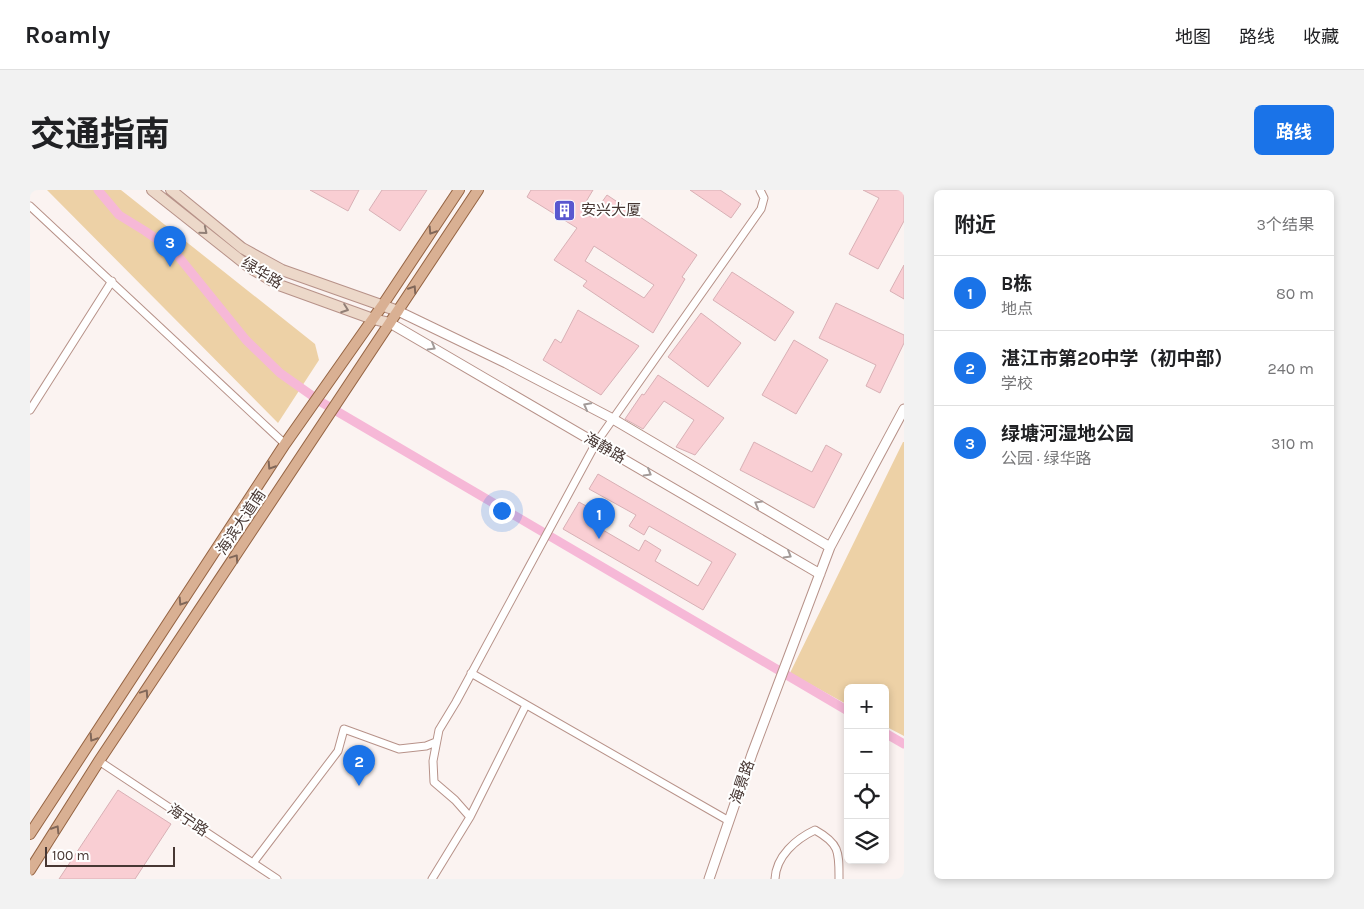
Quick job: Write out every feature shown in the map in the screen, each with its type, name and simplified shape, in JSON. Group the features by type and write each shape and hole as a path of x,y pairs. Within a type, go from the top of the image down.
{"main road":[{"name":"绿华路","path":"152,190 249,267 279,285 372,319 390,322"},
{"name":"绿华路","path":"171,190 242,248 282,270 398,310"},
{"name":"海滨大道南","path":"30,834 285,444 382,306 458,190"},
{"name":"海滨大道南","path":"30,870 99,761 478,190"}],"street":[{"path":"760,190 764,198"},
{"path":"470,817 455,800 434,782 433,761 439,730 596,443 761,209 764,198 770,190"},
{"path":"30,206 285,444"},
{"path":"30,410 112,281"},
{"name":"海静路","path":"398,310 612,419 830,547"},
{"name":"海静路","path":"390,322 820,574"},
{"name":"海景路","path":"709,879 787,659 830,547 903,413"},
{"path":"471,673 729,821"},
{"path":"432,879 470,817 526,705"},
{"path":"252,863 338,751 344,730 399,748 426,746 436,742"},
{"name":"海宁路","path":"99,761 276,879"},
{"path":"775,879 776,872 787,850 804,835 815,830 827,837 837,848 839,879"}],"shaded area":[{"path":"47,190 121,190 315,344 319,360 278,423"},
{"path":"904,442 904,736 889,728 889,684 844,684 844,703 790,673"}],"building":[{"path":"310,190 359,190 348,211"},
{"path":"382,190 427,190 400,231 369,210"},
{"path":"531,190 593,190 581,210 591,217 607,195 697,255 682,277 685,279 653,333 583,286 587,281 554,260 577,228 527,197","holes":["594,246 654,285 644,298 585,261"]},
{"path":"690,190 720,190 741,204 731,218"},
{"path":"863,190 904,190 904,221 878,269 849,254 879,198"},
{"path":"904,265 904,299 890,291"},
{"path":"732,272 794,312 775,341 713,300"},
{"path":"836,303 904,335 904,343 880,393 866,386 876,365 819,338"},
{"path":"578,310 639,346 601,395 543,360 555,339 561,343"},
{"path":"701,313 741,343 708,387 668,357"},
{"path":"794,340 828,360 796,414 762,395"},
{"path":"658,375 724,418 695,455 676,447 694,420 664,401 643,429 625,419"},
{"path":"754,442 812,472 826,445 842,454 814,508 740,470"},
{"path":"598,474 736,554 703,610 563,529 579,502 595,511 589,522 639,551 645,540 661,550 655,561 698,586 712,562 649,526 644,535 629,526 636,515 589,489"},
{"path":"118,790 171,824 135,879 59,879"}],"waterway":[{"path":"98,190 119,215 174,251 246,340 280,373 321,402 844,709"},
{"path":"889,735 904,744"}],"place":[{"name":"安兴大厦","path":"565,210"},
{"name":"绿塘河湿地公园","path":"170,267"},
{"name":"B栋","path":"599,539"},
{"name":"湛江市第20中学（初中部）","path":"359,786"}]}
